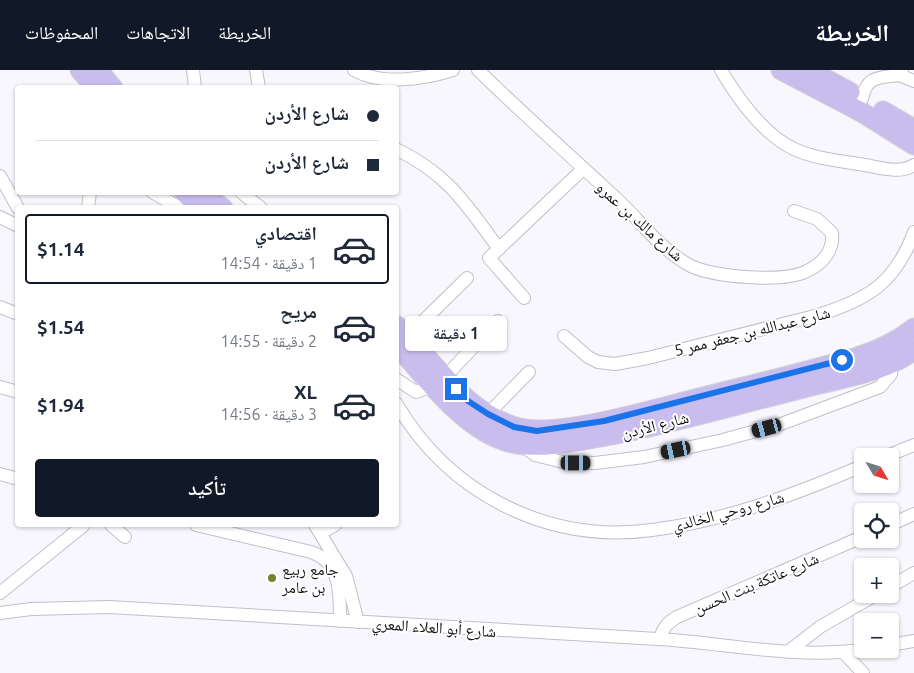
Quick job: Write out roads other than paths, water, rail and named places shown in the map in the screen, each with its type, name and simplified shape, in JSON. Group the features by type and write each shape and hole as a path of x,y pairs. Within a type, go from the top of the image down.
{"highway":[{"path":"80,70 93,85"},
{"path":"98,70 110,85"},
{"path":"780,70 863,113 914,145"},
{"path":"810,70 914,129"},
{"path":"187,195 197,205"},
{"path":"206,195 219,205"},
{"name":"شارع الأردن","path":"400,335 438,382 481,430 498,439 521,444 571,442 608,436 748,394 858,357 896,340 914,328"},
{"name":"شارع الأردن","path":"438,382 488,414 514,427 537,431 604,421 748,394 891,364 914,350"}],"street":[{"path":"193,70 195,85"},
{"path":"256,70 259,85"},
{"path":"354,70 372,76 403,80 451,70"},
{"name":"شارع مالك بن عمرو","path":"478,70 621,203 659,242 692,266 711,272 756,277 788,276 804,273 818,264 832,245 832,233 817,219 794,211"},
{"path":"721,70 744,105 772,134 795,150 884,169 907,170 914,166"},
{"path":"862,99 864,87 871,81 900,72 914,81"},
{"path":"399,151 441,176 466,204 499,249"},
{"path":"524,298 489,258 583,169"},
{"path":"0,176 16,205"},
{"path":"157,195 175,205"},
{"path":"244,195 257,205"},
{"path":"0,217 15,224"},
{"name":"شارع عبدالله بن جعفر ممر 5","path":"564,336 588,357 598,362 615,364 840,309 876,288 899,265 914,232"},
{"path":"400,335 467,278"},
{"path":"0,307 15,313"},
{"path":"399,381 416,392 438,382 498,321"},
{"path":"521,444 535,455 549,460 596,463 644,457 723,440 781,424 880,387 892,374 891,364"},
{"path":"488,414 529,372"},
{"path":"0,387 15,391"},
{"name":"شارع روحي الخالدي","path":"399,408 420,440 475,489 519,512 561,527 651,530 716,518 816,486 854,469"},
{"path":"899,451 914,445"},
{"path":"0,474 15,478"},
{"path":"899,521 914,514"},
{"path":"0,593 82,527"},
{"path":"113,527 124,536"},
{"path":"204,527 317,554 340,574 340,621"},
{"path":"318,529 340,574 358,622"},
{"name":"شارع عاتكة بنت الحسن","path":"660,639 668,622 677,617 854,540"},
{"path":"899,582 914,573"},
{"path":"789,651 820,627 861,603"},
{"name":"شارع أبو العلاء المعري","path":"0,613 31,609 109,607 660,639 789,651 854,651"},
{"path":"899,644 914,641"},
{"path":"844,652 863,673"}],"place":[{"name":"جامع ربيع بن عامر","path":"272,578"}]}
